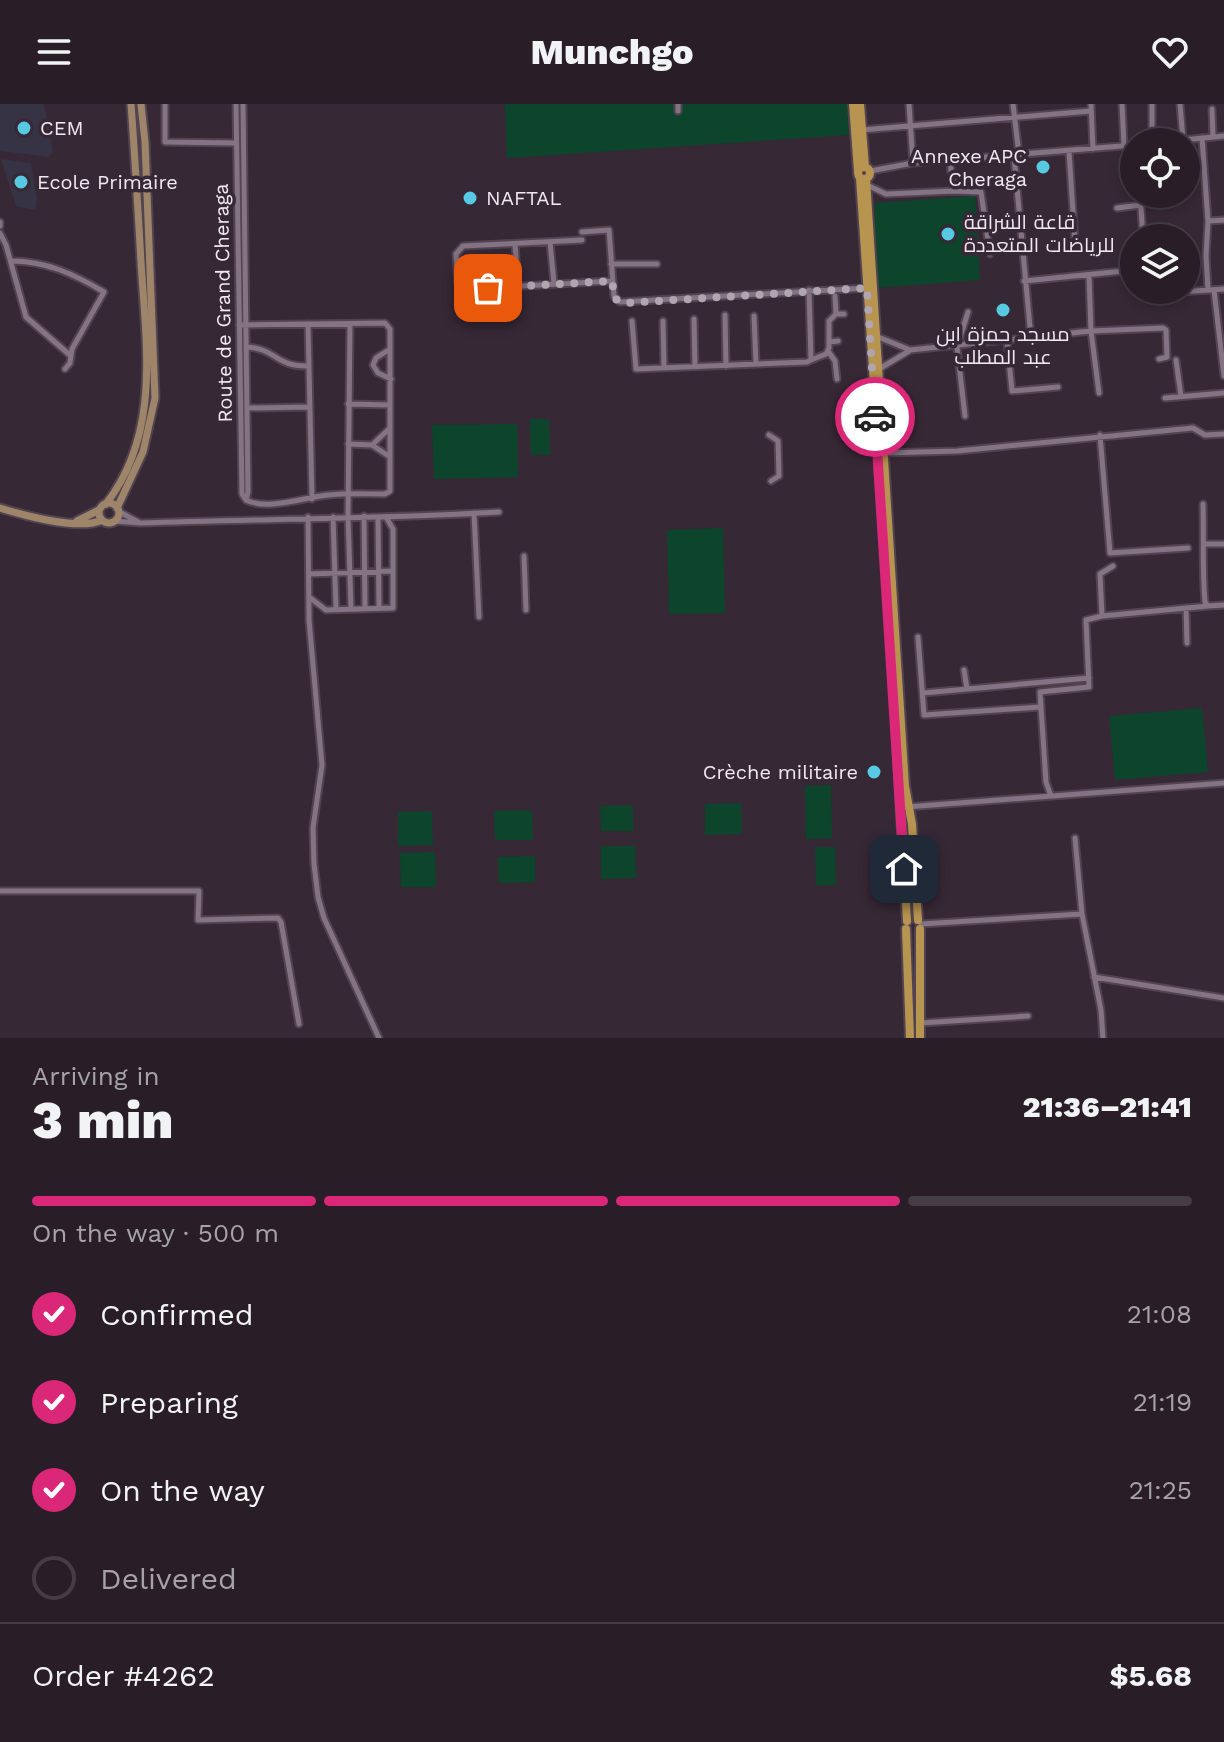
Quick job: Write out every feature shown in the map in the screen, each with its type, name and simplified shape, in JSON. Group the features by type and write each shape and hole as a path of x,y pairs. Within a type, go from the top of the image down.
{"main road":[{"path":"853,104 864,175 867,288 879,369 905,807 910,1038"},
{"path":"860,104 905,807 912,824 920,924 920,1038"},
{"path":"906,925 911,918 920,924"},
{"path":"906,925 913,933 920,924"}],"street":[{"path":"75,522 103,507 119,484 144,418 148,386 131,104"},
{"path":"114,521 146,441 155,398 141,104"},
{"path":"165,104 165,142 236,143"},
{"name":"Route de Grand Cheraga","path":"236,104 242,494 246,500"},
{"path":"239,325 247,325 308,324 350,324 387,323 390,327 391,379 391,489 388,493 254,503 246,500 248,408 247,325 243,104"},
{"path":"909,104 913,163"},
{"path":"1013,104 1024,281 1031,338"},
{"path":"1122,104 1123,128"},
{"path":"1152,104 1152,128"},
{"path":"1180,104 1182,128"},
{"path":"861,130 1091,108 1093,149"},
{"path":"1212,109 1213,137"},
{"path":"1224,136 1202,138 1208,221 1206,256 1224,376"},
{"path":"864,175 913,163 1120,146"},
{"path":"1069,151 1075,243"},
{"path":"950,160 953,191"},
{"path":"864,175 886,194 981,192 990,254"},
{"path":"1208,221 1224,220"},
{"path":"612,281 465,289 458,285 456,254 459,248 550,242 609,230 615,299 626,303 867,288"},
{"path":"0,233 26,317 71,356"},
{"path":"550,242 554,283"},
{"path":"515,244 518,286"},
{"path":"11,261 33,261 54,267 104,292 72,349 65,369"},
{"path":"611,264 657,264"},
{"path":"1024,281 1120,272"},
{"path":"1089,275 1091,331 1099,393"},
{"path":"1200,291 1224,289"},
{"path":"809,290 811,360"},
{"path":"835,296 836,314"},
{"path":"965,416 957,347 968,312"},
{"path":"837,379 835,361 828,351 829,321 836,314 844,314"},
{"path":"725,315 726,366"},
{"path":"754,316 756,364"},
{"path":"694,319 695,367"},
{"path":"632,321 636,369 811,360 819,359 828,351"},
{"path":"663,321 664,368"},
{"path":"308,324 312,499"},
{"path":"350,324 348,516 351,608"},
{"path":"873,335 910,350 1091,331 1165,329 1167,358 1159,359"},
{"path":"829,342 838,341"},
{"path":"1007,341 1012,391 1058,387"},
{"path":"247,347 264,349 293,367 309,366"},
{"path":"390,349 376,358 373,365 378,373 391,379"},
{"path":"879,369 910,350"},
{"path":"1176,360 1181,396"},
{"path":"1165,398 1224,393"},
{"path":"348,404 390,405"},
{"path":"248,408 309,407"},
{"path":"372,445 390,428"},
{"path":"884,453 957,451 1193,428 1205,435 1224,434"},
{"path":"769,435 778,441 779,476 771,481"},
{"path":"1100,435 1110,553 1188,548"},
{"path":"348,444 372,445 390,457"},
{"path":"1203,504 1204,544 1201,552 1205,602 1208,606"},
{"path":"103,507 117,509 141,523"},
{"path":"102,520 103,507"},
{"path":"0,508 29,517 93,524 102,520"},
{"path":"102,520 107,523 141,523 499,512"},
{"path":"474,513 479,617"},
{"path":"364,516 365,608"},
{"path":"308,517 309,596 322,765 313,828 318,897 324,918 379,1038"},
{"path":"333,517 336,609"},
{"path":"378,517 379,608"},
{"path":"309,596 324,609 393,608 393,529 386,517"},
{"path":"1204,544 1224,544"},
{"path":"524,556 526,610"},
{"path":"1102,616 1100,574 1113,566"},
{"path":"309,574 393,571"},
{"path":"1051,796 1046,782 1040,692 1089,687 1086,620 1224,605"},
{"path":"1186,608 1187,643"},
{"path":"918,637 924,715 1040,707"},
{"path":"964,670 967,689"},
{"path":"923,693 1089,678"},
{"path":"905,807 1224,783"},
{"path":"1075,838 1082,914 1101,1010 1103,1038"},
{"path":"0,891 199,891 198,920 278,918 299,1024"},
{"path":"920,924 1082,914"},
{"path":"1094,977 1224,998"},
{"path":"921,1023 1028,1016"}],"shaded area":[{"name":"CEM","path":"0,104 44,104 53,152 48,157 0,151"},
{"name":"Ecole Primaire","path":"1,159 31,163 37,200 35,210 16,206"}],"green space":[{"path":"505,104 847,104 849,135 507,158"},
{"path":"975,196 980,280 875,288 872,218 875,218 875,203"},
{"path":"530,419 549,419 550,455 531,455"},
{"path":"517,424 518,477 434,479 432,425"},
{"path":"723,528 725,613 669,614 667,530"},
{"path":"1202,708 1208,772 1115,780 1109,716"},
{"path":"831,785 832,838 806,839 805,786"},
{"path":"741,803 742,834 705,835 705,804"},
{"path":"633,805 633,831 601,831 600,806"},
{"path":"532,810 533,840 495,840 494,811"},
{"path":"432,811 433,845 398,846 398,812"},
{"path":"601,846 635,846 636,878 601,879"},
{"path":"815,847 835,847 836,885 816,885"},
{"path":"435,852 436,887 401,887 400,853"},
{"path":"535,856 535,882 499,883 498,857"}],"way so far":[{"path":"488,288 612,281 615,299 626,303 867,288 875,417"}],"place":[{"name":"CEM","path":"24,128"},
{"name":"Annexe APC Cheraga","path":"1043,167"},
{"name":"Ecole Primaire","path":"21,182"},
{"name":"NAFTAL","path":"470,198"},
{"name":"قاعة الشراقة للرياضات المتعددة","path":"948,234"},
{"name":"مسجد حمزة ابن عبد المطلب","path":"1003,310"},
{"name":"Crèche militaire","path":"874,772"}],"route":[{"path":"875,417 904,869"}]}
